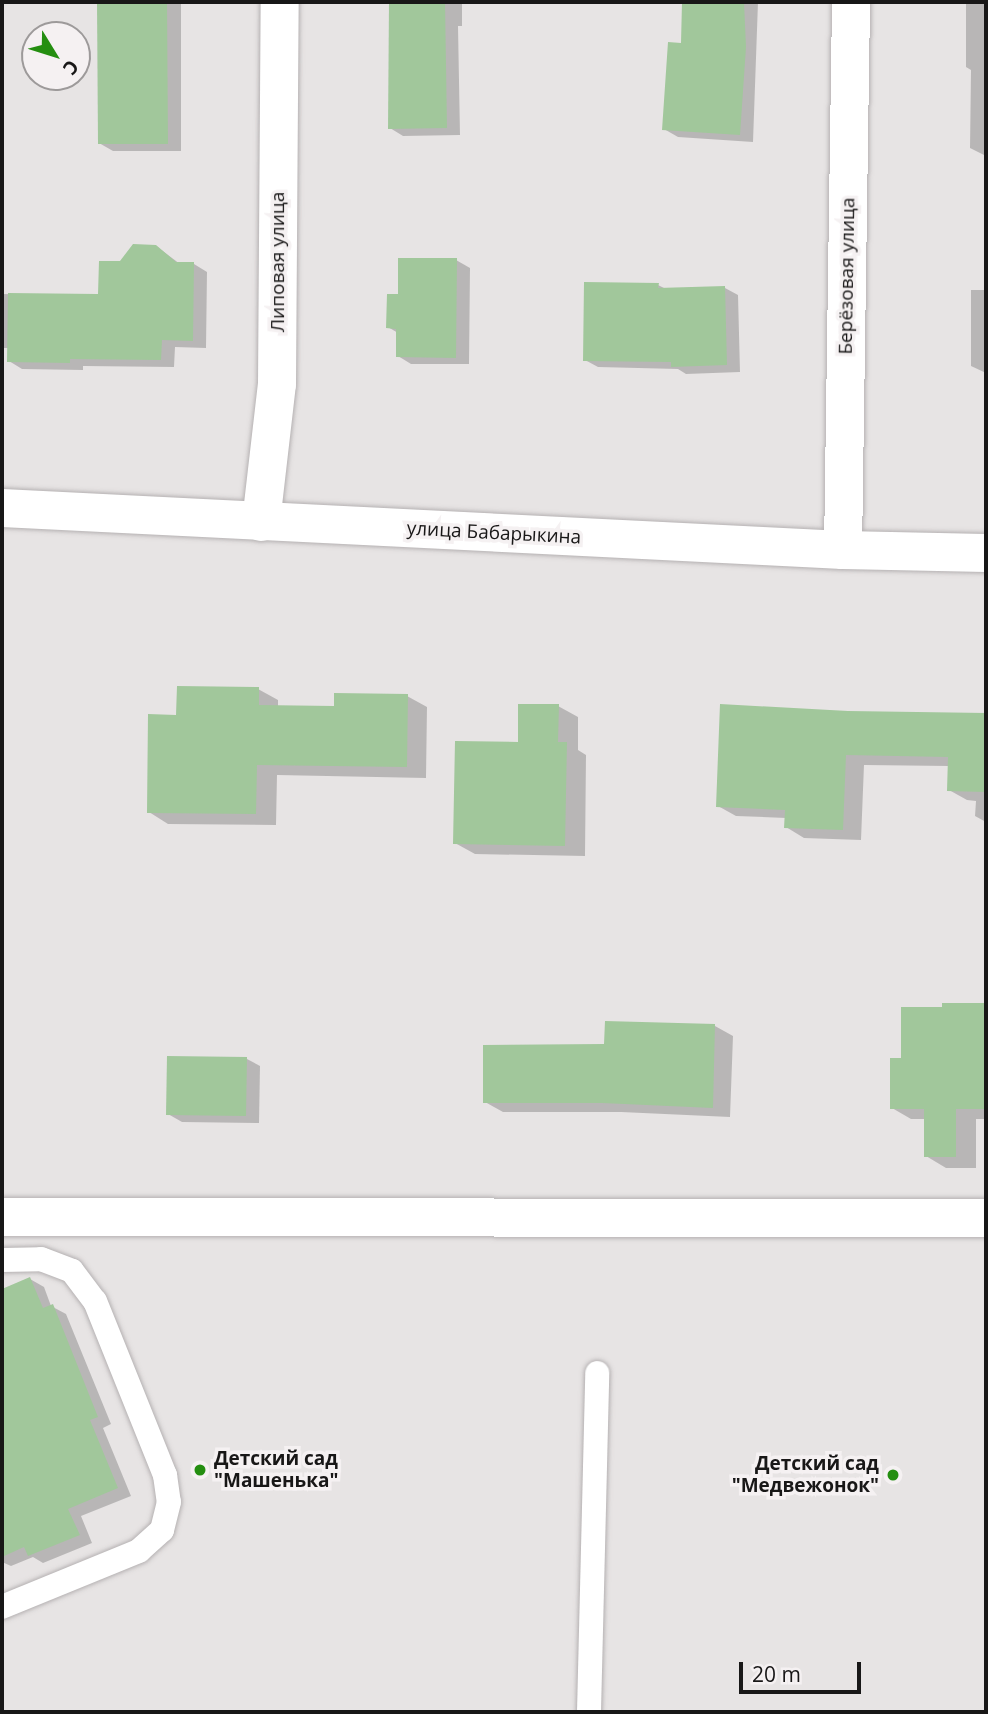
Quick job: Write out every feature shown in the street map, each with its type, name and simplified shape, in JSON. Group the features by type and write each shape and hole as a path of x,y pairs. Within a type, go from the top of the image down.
{"street":[{"name":"Липовая улица","path":"261,522 277,384 280,2"},
{"name":"Берёзовая улица","path":"843,551 851,2"},
{"name":"улица Бабарыкина","path":"2,508 843,551 986,553"},
{"path":"2,1217 986,1218"}],"lane":[{"path":"2,1260 41,1259 72,1271 95,1300 165,1475 169,1502 162,1530 139,1551 2,1607"},
{"path":"589,1712 597,1374"}],"building":[{"path":"97,2 167,2 168,144 98,144"},
{"path":"389,2 445,2 447,128 388,129"},
{"path":"682,2 744,2 746,47 740,135 662,130 668,42 681,43"},
{"path":"133,244 156,245 176,262 194,262 193,341 162,340 161,360 70,359 70,363 7,362 8,293 98,294 99,261 120,261"},
{"path":"398,258 457,258 456,358 396,357 396,329 386,328 387,294 398,294"},
{"path":"584,282 659,283 658,288 725,286 727,365 671,367 671,362 583,361"},
{"path":"177,686 259,687 259,705 334,706 334,693 408,694 407,767 257,765 256,814 147,813 148,714 176,715"},
{"path":"518,704 559,704 558,742 567,742 565,846 453,844 455,741 518,742"},
{"path":"720,704 848,711 986,713 986,792 947,791 948,757 846,755 843,830 784,828 785,810 716,807"},
{"path":"942,1003 986,1003 986,1109 956,1109 956,1157 924,1157 924,1109 890,1109 890,1058 901,1058 901,1007 942,1007"},
{"path":"605,1021 715,1024 713,1108 602,1103 483,1103 483,1045 604,1044"},
{"path":"167,1056 247,1057 246,1116 166,1115"},
{"path":"30,1277 43,1308 53,1304 98,1417 90,1420 118,1488 68,1509 80,1535 28,1556 24,1547 2,1557 2,1289"}],"place":[{"name":"Детский сад \"Машенька\"","path":"200,1470"},
{"name":"Детский сад \"Медвежонок\"","path":"893,1475"}]}
